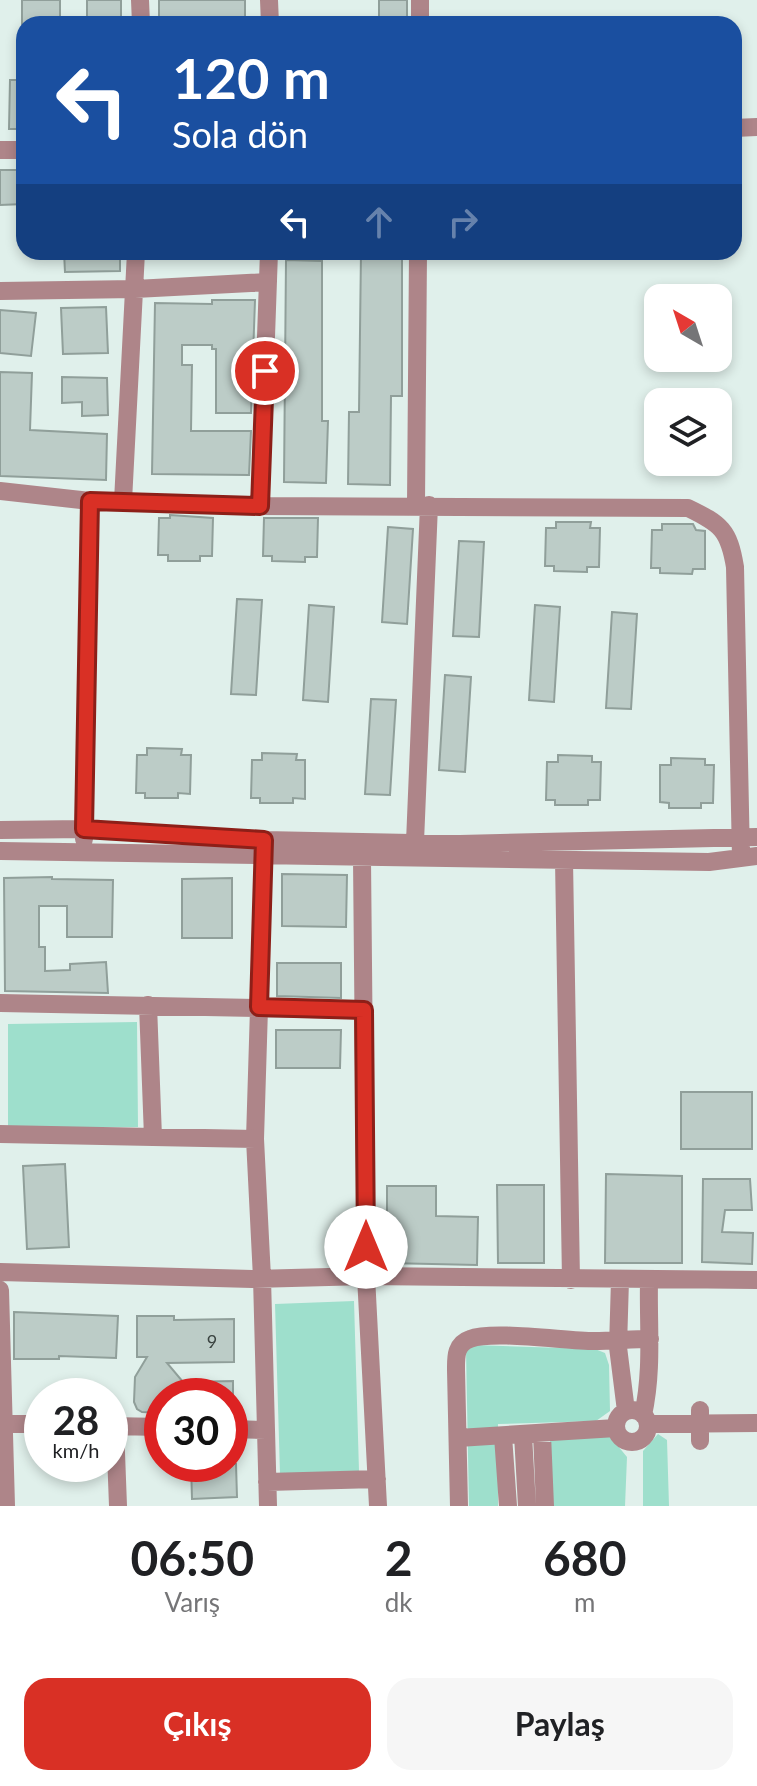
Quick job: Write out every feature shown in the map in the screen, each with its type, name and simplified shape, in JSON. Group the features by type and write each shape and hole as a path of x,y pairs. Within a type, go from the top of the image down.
{"street":[{"path":"123,501 136,260"},
{"path":"260,506 269,260"},
{"path":"415,842 423,505 418,260"},
{"path":"0,291 135,289 268,282"},
{"path":"0,491 90,501 260,506 688,508 712,520 731,542 735,567 749,857 709,862 362,859 84,829 0,830"},
{"path":"85,854 90,501"},
{"path":"0,851 85,854 415,842 553,843 749,838"},
{"path":"264,847 255,1139 268,1506"},
{"path":"362,859 366,1276 378,1506"},
{"path":"564,860 571,1280"},
{"path":"0,1003 364,1010"},
{"path":"148,1005 153,1137"},
{"path":"0,1134 255,1139"},
{"path":"0,1272 262,1278 366,1276 757,1280"},
{"path":"620,1280 618,1339 621,1384 639,1417 645,1436 636,1441 621,1437 616,1428 618,1418 639,1417 700,1425 757,1423"},
{"path":"639,1417 648,1392 649,1281"},
{"path":"0,1290 6,1506"},
{"path":"459,1506 456,1352 471,1338 650,1339"},
{"path":"2,1424 24,1424"},
{"path":"458,1438 616,1428"},
{"path":"248,1430 266,1430"},
{"path":"527,1506 532,1435"},
{"path":"532,1435 545,1506"},
{"path":"503,1436 508,1506"},
{"path":"267,1482 377,1479"},
{"path":"116,1482 118,1506"}],"green space":[{"path":"137,1022 138,1127 8,1128 8,1024"},
{"path":"354,1301 359,1471 280,1474 275,1304"},
{"path":"473,1345 595,1349 605,1353 609,1365 610,1411 596,1421 498,1424 498,1506 469,1506 466,1350"},
{"path":"658,1434 667,1440 669,1506 643,1506 643,1451"},
{"path":"609,1435 627,1457 625,1506 551,1506 550,1439"}],"building":[{"path":"22,0 60,0 60,16 22,16"},
{"path":"87,0 121,0 121,16 87,16"},
{"path":"159,0 245,0 245,16 159,16"},
{"path":"379,0 407,0 407,16 379,16"},
{"path":"10,80 16,80 16,129 9,129"},
{"path":"0,170 16,170 16,204 0,205"},
{"path":"64,260 120,260 120,271 65,272"},
{"path":"286,260 322,261 322,421 328,421 326,483 284,482"},
{"path":"361,260 402,260 402,396 391,396 390,485 348,484 349,412 359,412"},
{"path":"212,300 255,300 251,413 216,413 216,349 212,349 212,345 182,345 182,365 192,365 191,431 251,431 249,475 152,474 155,303 212,304"},
{"path":"106,307 108,353 63,354 61,308"},
{"path":"0,310 36,313 31,356 0,353"},
{"path":"0,372 32,373 30,430 107,434 106,480 0,476"},
{"path":"62,377 107,378 108,415 82,416 82,402 62,403"},
{"path":"170,515 213,518 212,556 200,556 200,561 168,561 168,555 158,555 159,518 170,518"},
{"path":"264,518 318,518 317,557 305,557 305,562 272,561 272,556 263,556"},
{"path":"556,522 591,522 590,528 600,528 599,567 587,567 587,572 554,571 554,566 545,566 546,528 556,528"},
{"path":"662,524 693,524 696,530 705,531 705,569 693,569 692,574 660,573 660,568 651,568 652,530 662,530"},
{"path":"388,527 413,529 407,624 382,622"},
{"path":"459,541 484,542 479,637 453,636"},
{"path":"237,599 262,600 256,695 231,694"},
{"path":"309,605 334,607 328,702 303,700"},
{"path":"535,605 560,607 554,702 529,700"},
{"path":"612,612 637,614 631,709 606,708"},
{"path":"445,675 471,677 465,772 439,770"},
{"path":"371,699 396,700 390,795 365,794"},
{"path":"147,748 182,749 181,755 191,755 190,794 178,793 178,798 145,798 145,793 136,793 137,755 147,755"},
{"path":"262,753 297,754 296,760 305,760 305,799 293,798 293,803 260,803 260,798 251,798 252,760 262,760"},
{"path":"558,755 592,756 592,762 601,762 600,800 588,800 588,805 555,805 555,800 546,800 547,762 558,762"},
{"path":"671,758 705,759 705,765 714,765 713,803 701,803 701,808 669,808 669,803 660,802 660,765 671,765"},
{"path":"282,874 347,875 346,927 282,926"},
{"path":"4,878 113,880 112,937 67,937 67,906 39,906 39,947 45,947 45,971 70,970 70,964 106,962 108,993 5,991"},
{"path":"232,878 232,938 182,938 182,879"},
{"path":"277,963 341,963 341,998 277,996"},
{"path":"276,1030 341,1030 340,1068 276,1068"},
{"path":"681,1092 752,1092 752,1149 681,1149"},
{"path":"65,1164 69,1247 27,1249 23,1166"},
{"path":"606,1174 682,1176 682,1263 605,1263"},
{"path":"703,1179 750,1179 752,1210 725,1210 722,1232 753,1233 752,1264 702,1262"},
{"path":"497,1185 544,1185 544,1263 498,1263"},
{"path":"387,1186 436,1186 436,1216 478,1217 477,1265 387,1263"},
{"path":"14,1312 118,1316 116,1358 59,1356 59,1359 14,1359"},
{"path":"137,1316 174,1316 174,1320 234,1319 234,1362 167,1363 180,1378 144,1378 144,1412 137,1409 134,1402 135,1377 147,1357 137,1357"},
{"path":"192,1482 237,1482 237,1497 192,1499"}],"route":[{"path":"265,371 260,506 90,501 84,829 264,840 259,1007 364,1010 366,1247"}]}
